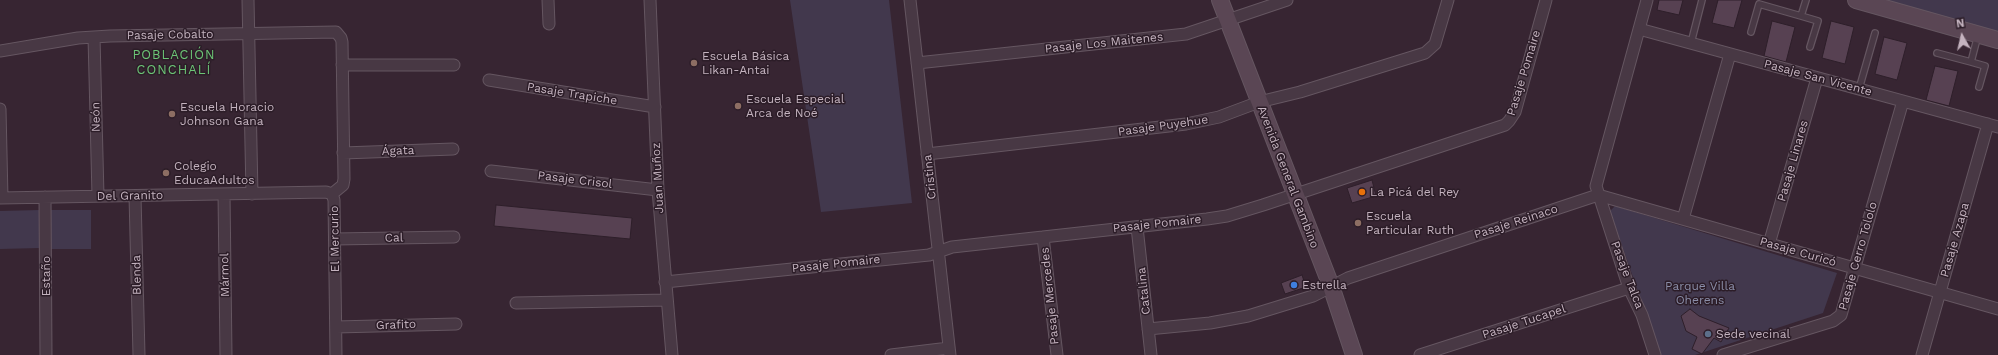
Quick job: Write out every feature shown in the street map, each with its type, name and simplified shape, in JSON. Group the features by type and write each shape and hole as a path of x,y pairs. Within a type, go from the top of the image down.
{"street":[{"path":"248,0 252,194"},
{"path":"548,0 549,24"},
{"name":"Juan Muñoz","path":"650,0 658,190 672,355"},
{"name":"Cristina","path":"910,0 949,352"},
{"name":"Avenida General Gambino","path":"1220,0 1330,286 1354,355"},
{"name":"Pasaje Los Maitenes","path":"917,63 1182,35 1203,30 1286,0"},
{"name":"Pasaje Puyehue","path":"927,154 1186,124 1219,117 1259,102 1300,92 1425,53 1435,44 1448,0"},
{"name":"Pasaje Pomaire","path":"665,282 929,255 952,247 1227,216 1263,206 1294,194 1505,125 1509,122 1515,112 1546,0"},
{"path":"1598,195 1597,181 1647,0"},
{"path":"1856,0 1998,40"},
{"name":"Pasaje San Vicente","path":"1639,29 1993,126"},
{"name":"Pasaje Cobalto","path":"0,50 94,37 332,32 339,34"},
{"name":"El Mercurio","path":"336,355 335,240 334,200 332,194 343,185 342,38 339,34"},
{"name":"Neón","path":"94,37 98,196"},
{"path":"1683,219 1730,54"},
{"path":"342,65 454,65"},
{"name":"Pasaje Linares","path":"1769,244 1817,78"},
{"name":"Pasaje Trapiche","path":"489,80 655,107"},
{"name":"Pasaje Cerro Tololo","path":"1723,355 1836,320 1842,312 1903,101"},
{"path":"0,109 1,198"},
{"name":"Pasaje Azapa","path":"1922,355 1940,292 1993,126"},
{"name":"Ágata","path":"343,153 453,149"},
{"name":"Pasaje Crisol","path":"491,171 658,190"},
{"name":"Del Granito","path":"1,198 326,192 332,194"},
{"name":"Mármol","path":"224,194 226,355"},
{"name":"Pasaje Curicó","path":"1598,195 1998,309"},
{"name":"Pasaje Reinaco","path":"1148,330 1242,317 1313,296 1348,278 1598,195"},
{"name":"Pasaje Talca","path":"1598,195 1629,288 1642,315 1655,355"},
{"name":"Blenda","path":"135,196 139,355"},
{"name":"Estaño","path":"45,197 46,355"},
{"name":"Catalina","path":"1137,227 1151,355"},
{"name":"Cal","path":"335,240 454,237"},
{"name":"Pasaje Mercedes","path":"1043,237 1057,355"},
{"name":"Pasaje Tucapel","path":"1420,355 1629,288"},
{"path":"516,303 667,300"},
{"name":"Grafito","path":"336,327 456,324"},
{"path":"891,355 949,352"}],"lane":[{"path":"1691,43 1702,0"},
{"path":"1801,16 1806,0"},
{"path":"1751,32 1759,4 1818,21 1810,48"},
{"path":"1859,89 1875,32"},
{"path":"1971,62 1978,35"},
{"path":"1936,53 1985,66 1979,87"}],"green space":[{"path":"790,0 889,0 912,203 821,212"},
{"path":"1868,0 1998,0 1998,37"},
{"name":"Parque Villa Oherens","path":"1615,206 1837,273 1823,313 1695,355 1660,355 1610,211"},
{"path":"40,210 40,248 0,249 0,211"},
{"path":"50,210 91,210 91,249 51,249"}],"building":[{"path":"1659,0 1683,0 1679,15 1657,10"},
{"path":"1718,0 1742,0 1734,28 1712,23"},
{"path":"1772,21 1795,27 1786,62 1764,56"},
{"path":"1831,21 1854,27 1845,64 1822,58"},
{"path":"1884,37 1907,43 1897,80 1875,74"},
{"path":"1935,66 1958,71 1949,106 1926,100"},
{"name":"La Picá del Rey","path":"1372,180 1376,196 1352,203 1347,188"},
{"path":"496,205 632,218 630,239 494,226"},
{"name":"Estrella","path":"1302,275 1306,287 1285,294 1281,283"},
{"name":"Sede vecinal","path":"1690,309 1699,316 1729,328 1721,342 1714,338 1702,354 1692,349 1697,337 1686,331 1681,316"}],"place":[{"name":"Escuela Básica Likan-Antai","path":"694,63"},
{"name":"Escuela Especial Arca de Noé","path":"738,106"},
{"name":"Escuela Horacio Johnson Gana","path":"172,114"},
{"name":"Colegio EducaAdultos","path":"166,173"},
{"name":"La Picá del Rey","path":"1362,192"},
{"name":"Escuela Particular Ruth","path":"1358,223"},
{"name":"Estrella","path":"1294,285"},
{"name":"Sede vecinal","path":"1708,334"}],"district":[{"name":"POBLACIÓN CONCHALÍ","path":"174,62"}]}
